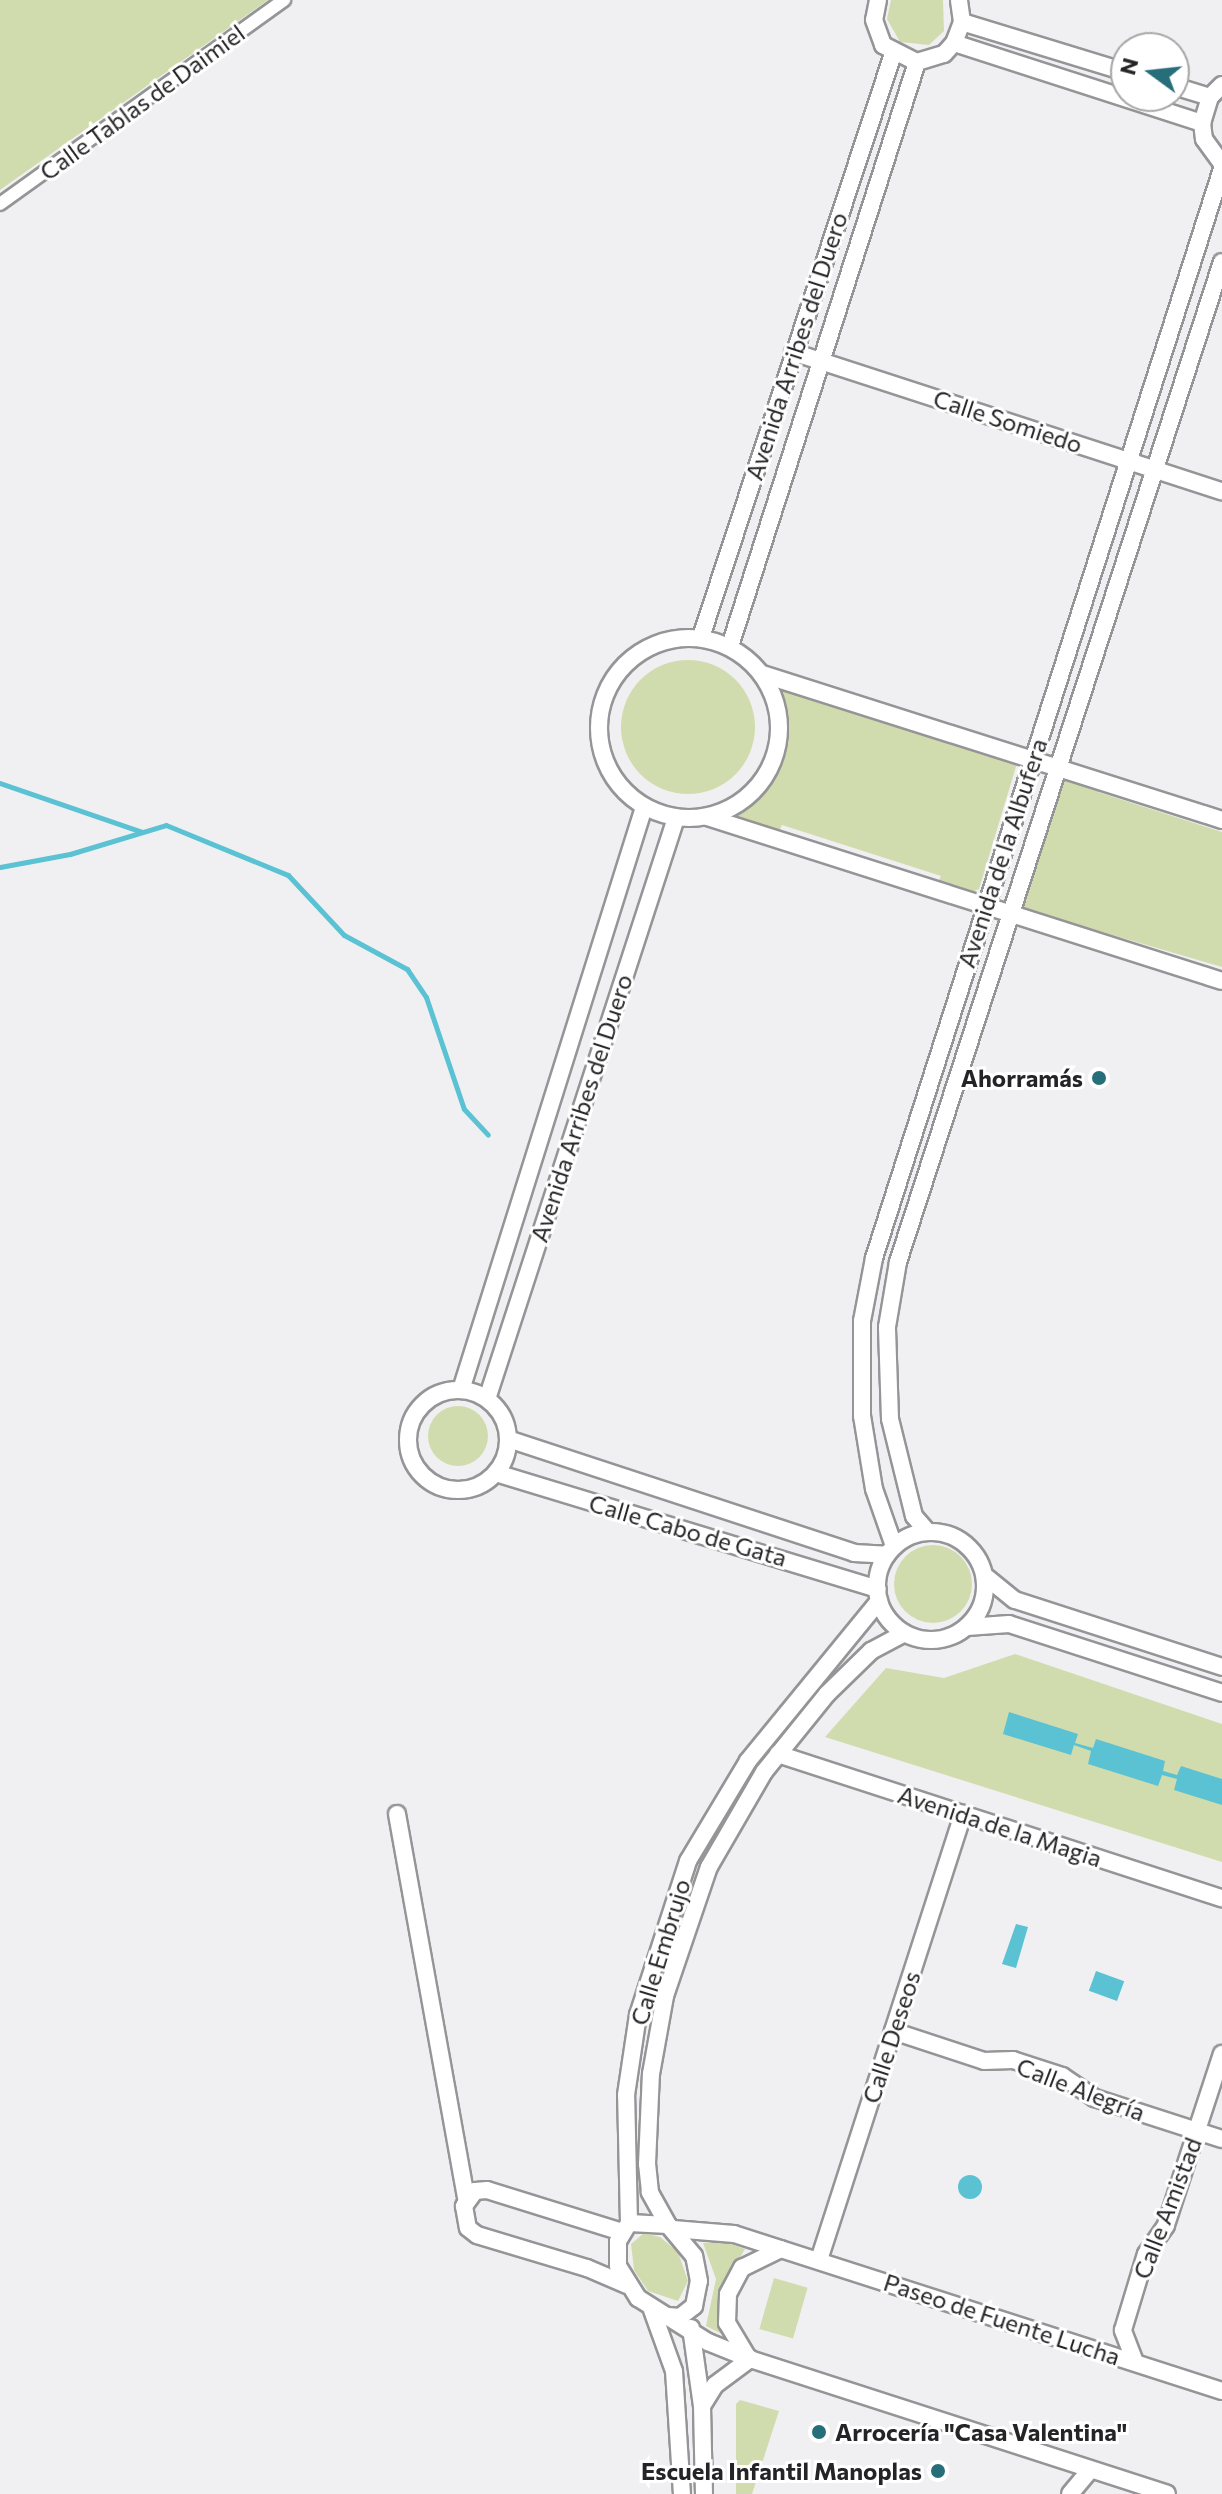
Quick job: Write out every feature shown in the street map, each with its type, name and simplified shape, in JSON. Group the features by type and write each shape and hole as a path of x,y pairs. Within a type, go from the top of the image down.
{"street":[{"name":"Calle Tablas de Daimiel","path":"0,204 284,0"},
{"path":"878,0 877,33 893,54 917,62 944,54 954,43 962,22 959,0"},
{"path":"962,22 1110,67"},
{"path":"954,43 1202,123"},
{"name":"Avenida Arribes del Duero","path":"701,637 893,54"},
{"name":"Avenida Arribes del Duero","path":"730,646 917,62"},
{"path":"1190,88 1216,91 1202,123 1211,154 1222,167"},
{"name":"Avenida de la Albufera","path":"890,1551 874,1489 862,1416 862,1321 889,1200 1222,167"},
{"name":"Avenida de la Albufera","path":"927,1531 914,1516 899,1471 890,1419 887,1327 913,1208 1222,262"},
{"name":"Calle Somiedo","path":"793,352 1222,491"},
{"path":"707,817 735,806 758,786 773,760 779,731 775,700 762,674 730,646 701,637 670,639 641,650 618,671 603,699 598,730 604,760 620,787 644,807 676,818 707,817 1222,981"},
{"path":"762,674 1222,820"},
{"name":"Avenida Arribes del Duero","path":"461,1390 644,807"},
{"name":"Avenida Arribes del Duero","path":"487,1399 676,818"},
{"path":"461,1390 487,1399 506,1424 508,1439 496,1473 475,1487 450,1491 427,1480 411,1460 407,1443 417,1411 437,1395 461,1390"},
{"name":"Calle Cabo de Gata","path":"508,1439 854,1553 890,1551"},
{"name":"Calle Cabo de Gata","path":"496,1473 878,1595"},
{"path":"1222,1667 1015,1600 985,1576 964,1543 927,1531 890,1551 878,1595 905,1633 937,1640 967,1627 1009,1624 1222,1693"},
{"path":"967,1627 985,1594 985,1576"},
{"name":"Calle Embrujo","path":"626,2228 626,2095 638,2015 688,1861 748,1761 878,1595"},
{"name":"Calle Embrujo","path":"670,2227 650,2192 647,2164 651,2074 665,1996 709,1867 778,1754 871,1651 905,1633"},
{"name":"Avenida de la Magia","path":"778,1754 1222,1898"},
{"path":"397,1814 466,2199 463,2217 477,2235 587,2268 627,2285 660,2313 691,2333 750,2359 1167,2494"},
{"name":"Calle Deseos","path":"819,2260 963,1814"},
{"name":"Calle Alegría","path":"893,2031 984,2061 1013,2060 1062,2076 1095,2098 1222,2139"},
{"name":"Calle Amistad","path":"1135,2362 1123,2330 1146,2254 1166,2225 1222,2054"},
{"path":"466,2199 487,2190 626,2228 670,2227 699,2270 697,2293 688,2314 702,2406 704,2494"},
{"name":"Paseo de Fuente Lucha","path":"670,2227 734,2234 1222,2391"},
{"path":"626,2228 618,2266 627,2285"},
{"path":"750,2359 731,2336 728,2294 754,2259 781,2249"},
{"path":"660,2313 688,2314"},
{"path":"660,2313 674,2371 682,2494"},
{"path":"702,2406 715,2385 750,2359"},
{"path":"1070,2494 1090,2470"}],"green space":[{"path":"0,0 268,0 0,190"},
{"path":"891,0 943,0 944,31 929,45 900,42 887,19"},
{"path":"688,660 714,665 735,680 750,701 755,727 750,753 735,774 714,789 688,794 662,789 641,774 626,753 621,727 626,701 641,680 662,665"},
{"path":"772,683 822,698 821,703 1018,760 979,889 968,894 938,882 941,876 782,825 779,832 729,815 764,787 778,762 784,730"},
{"path":"1063,773 1099,785 1098,792 1222,832 1222,967 1020,908"},
{"path":"458,1406 470,1408 479,1415 486,1424 486,1448 479,1457 470,1464 458,1466 446,1464 437,1457 430,1448 428,1436 430,1424 437,1415 446,1408"},
{"path":"933,1545 948,1548 960,1557 969,1569 972,1584 969,1599 960,1611 948,1620 933,1623 918,1620 906,1611 897,1599 894,1584 897,1569 906,1557 918,1548"},
{"path":"1015,1654 1222,1724 1222,1862 825,1737 886,1668 944,1678"},
{"path":"644,2233 660,2237 678,2252 688,2281 678,2301 648,2291 634,2270 631,2244"},
{"path":"722,2241 745,2249 721,2290 718,2314 728,2337 706,2326 716,2279 703,2243"},
{"path":"774,2278 808,2288 793,2339 759,2329"},
{"path":"740,2400 779,2411 752,2494 736,2494 736,2404"}],"water":[{"path":"1009,1712 1078,1734 1075,1743 1093,1748 1096,1739 1165,1761 1163,1771 1177,1775 1181,1766 1222,1779 1222,1805 1174,1790 1177,1779 1162,1775 1158,1786 1088,1764 1091,1751 1074,1745 1071,1755 1003,1734"},
{"path":"1016,1924 1028,1927 1016,1968 1002,1964"},
{"path":"1096,1971 1124,1981 1117,2001 1089,1991"},
{"path":"965,2175 975,2175 982,2182 982,2192 975,2199 965,2199 958,2192 958,2182"}],"waterway":[{"path":"0,783 142,832"},
{"path":"0,867 70,854 166,825 288,875 344,935 407,969 426,997 464,1109 488,1135"}],"place":[{"name":"Ahorramás","path":"1099,1078"},
{"name":"Arrocería \"Casa Valentina\"","path":"819,2432"},
{"name":"Escuela Infantil Manoplas","path":"938,2471"}]}
